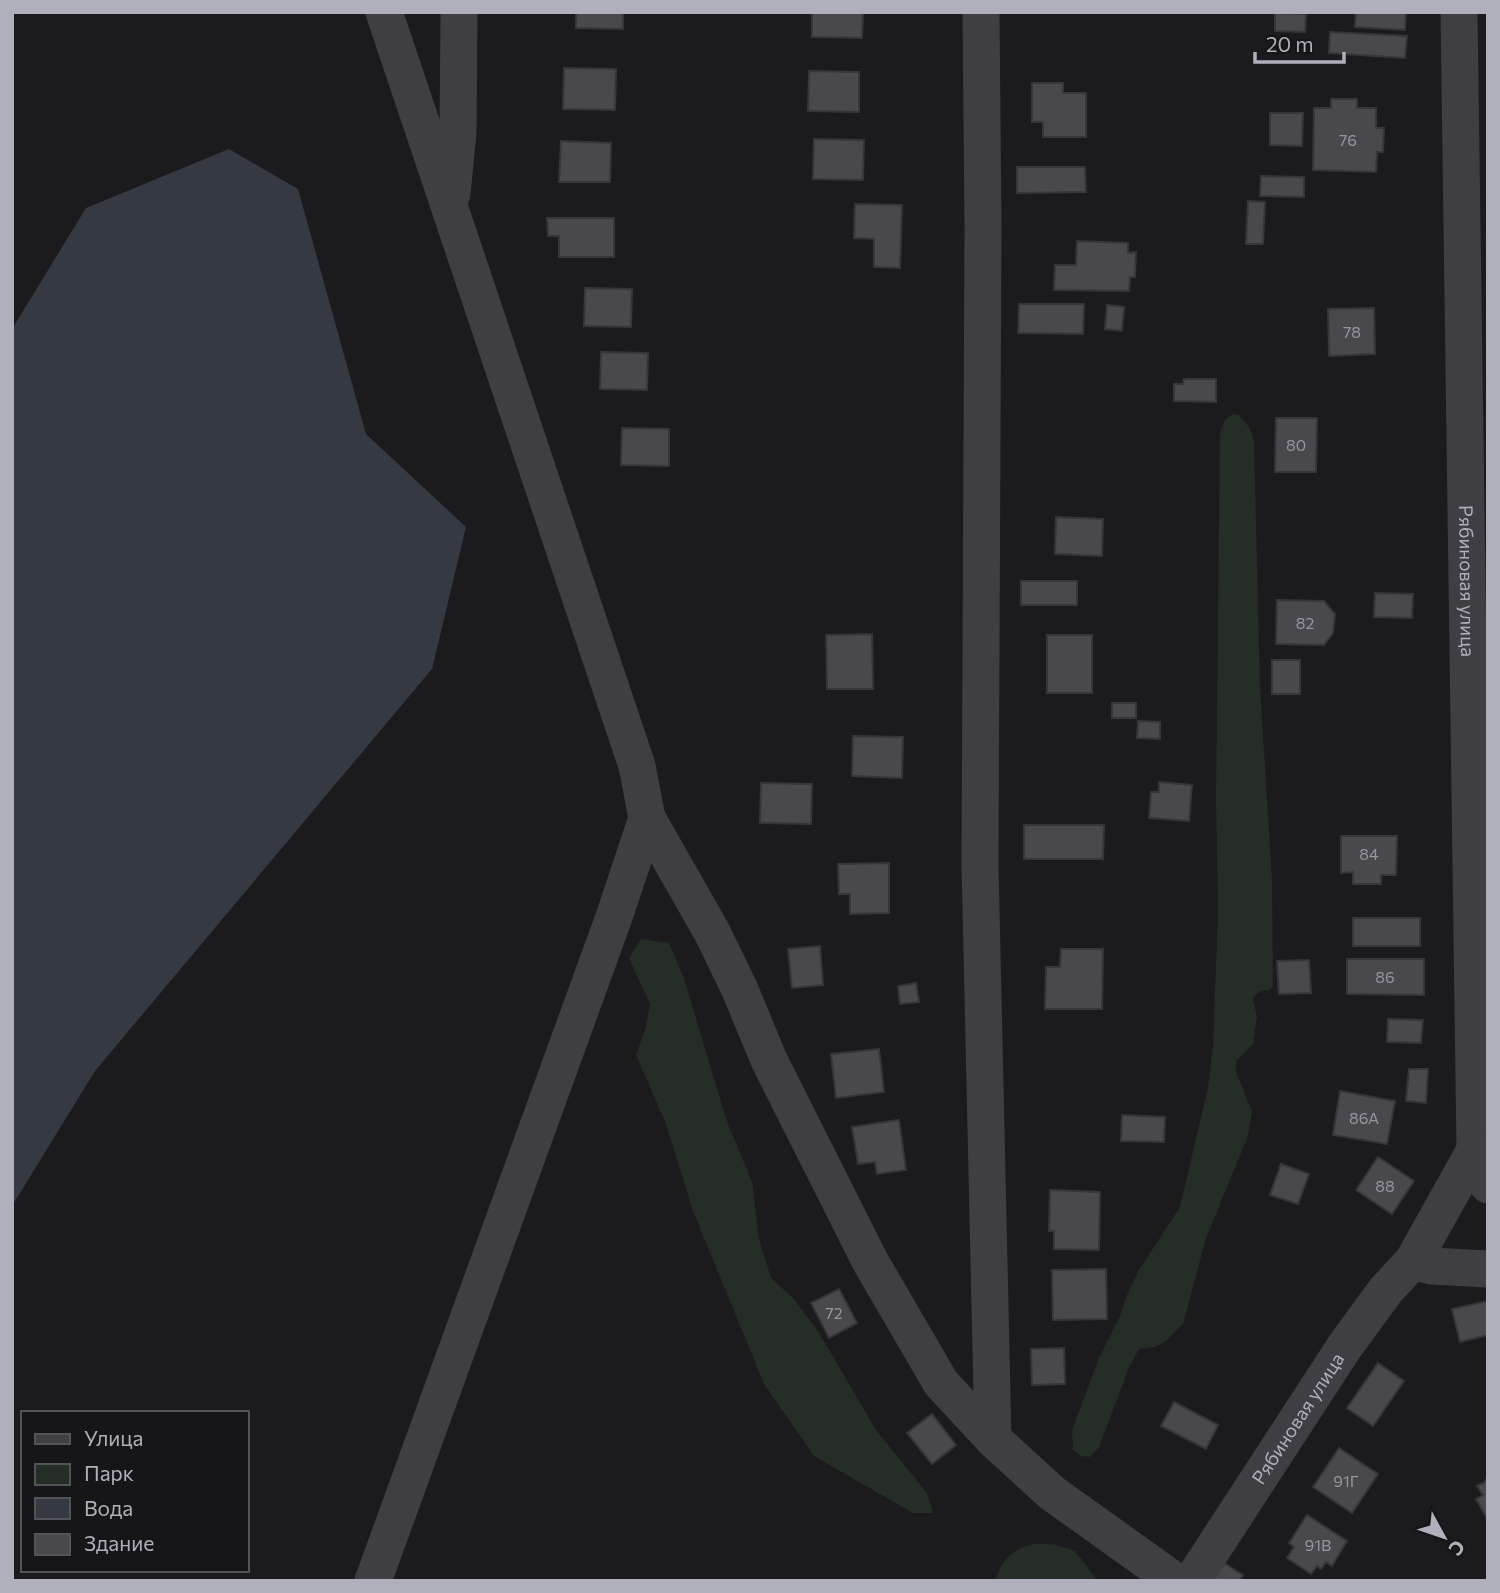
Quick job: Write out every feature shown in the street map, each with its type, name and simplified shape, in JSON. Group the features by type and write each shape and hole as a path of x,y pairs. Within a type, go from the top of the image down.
{"street":[{"path":"384,12 637,766 647,818 713,934 769,1060 870,1261 941,1383 993,1439 1052,1493 1174,1581"},
{"path":"451,209 458,132 459,12"},
{"path":"981,12 983,228 980,864 993,1439"},
{"name":"Рябиновая улица","path":"1192,1581 1345,1346 1385,1290 1413,1261 1475,1150 1459,12"},
{"path":"373,1581 647,818"},
{"path":"1475,1150 1488,1185"},
{"path":"1413,1261 1432,1266 1488,1269"}],"green space":[{"path":"1233,414 1239,415 1249,427 1254,440 1260,687 1272,880 1273,986 1268,991 1263,990 1255,995 1253,1000 1257,1017 1253,1044 1236,1061 1236,1072 1252,1111 1248,1136 1206,1238 1183,1324 1166,1341 1155,1347 1139,1349 1099,1447 1090,1457 1081,1456 1073,1450 1072,1430 1099,1358 1139,1270 1180,1207 1208,1087 1213,1046 1218,913 1216,799 1220,432 1225,420"},
{"path":"641,939 669,943 684,978 726,1119 752,1182 759,1239 771,1278 793,1298 818,1331 876,1430 927,1493 933,1513 913,1513 814,1456 764,1384 693,1211 666,1124 636,1055 650,1004 629,958"},
{"path":"1033,1544 1053,1544 1075,1551 1098,1581 996,1581 1003,1563 1018,1550"}],"water":[{"path":"229,149 298,189 366,434 466,527 432,669 95,1071 12,1206 12,329 86,208"}],"building":[{"path":"576,12 623,12 623,29 576,28"},
{"path":"812,12 863,12 862,38 812,37"},
{"path":"1356,12 1406,12 1405,30 1355,27"},
{"path":"1275,13 1306,14 1305,32 1275,31"},
{"path":"1330,32 1407,36 1405,58 1329,53"},
{"path":"564,68 616,69 615,110 563,109"},
{"path":"809,71 859,72 859,112 808,111"},
{"path":"1032,83 1063,83 1063,93 1086,93 1086,137 1043,137 1043,122 1032,122"},
{"path":"1331,99 1357,99 1357,108 1376,108 1376,128 1384,128 1383,152 1377,152 1376,172 1313,170 1314,108 1331,108"},
{"path":"1270,113 1303,113 1302,146 1270,145"},
{"path":"814,139 864,140 863,180 813,179"},
{"path":"561,141 611,143 610,182 559,182"},
{"path":"1017,167 1085,167 1086,192 1017,193"},
{"path":"1261,176 1304,177 1304,197 1260,196"},
{"path":"1248,201 1265,202 1263,244 1246,244"},
{"path":"855,204 902,205 900,268 874,267 874,239 854,238"},
{"path":"547,218 614,218 614,257 559,257 559,236 548,236"},
{"path":"1077,241 1128,243 1128,253 1136,252 1135,277 1130,277 1129,291 1054,290 1055,265 1076,265"},
{"path":"585,288 632,289 631,327 584,326"},
{"path":"1019,304 1084,304 1083,334 1018,333"},
{"path":"1107,305 1124,307 1122,331 1105,329"},
{"path":"1374,308 1375,354 1329,356 1328,309"},
{"path":"601,352 648,353 647,390 600,389"},
{"path":"1184,379 1216,379 1216,402 1174,401 1174,384 1183,384"},
{"path":"1276,418 1317,418 1316,472 1275,472"},
{"path":"622,428 669,429 669,466 621,465"},
{"path":"1056,517 1103,519 1102,556 1055,554"},
{"path":"1021,581 1077,581 1077,605 1021,605"},
{"path":"1375,593 1413,594 1412,618 1374,617"},
{"path":"1277,600 1324,601 1335,614 1333,633 1324,645 1276,644"},
{"path":"872,634 873,689 827,689 826,635"},
{"path":"1047,635 1092,635 1092,693 1047,693"},
{"path":"1272,660 1300,660 1300,694 1272,694"},
{"path":"1112,703 1136,703 1136,718 1112,718"},
{"path":"1138,721 1160,722 1160,739 1137,738"},
{"path":"853,736 903,737 902,778 852,776"},
{"path":"1159,782 1192,785 1189,821 1149,818 1151,792 1159,792"},
{"path":"761,783 812,784 811,824 760,823"},
{"path":"1024,825 1104,825 1103,859 1024,859"},
{"path":"1341,836 1397,836 1396,875 1381,875 1381,884 1353,884 1353,872 1341,873"},
{"path":"889,863 889,913 850,914 850,894 839,894 838,864"},
{"path":"1353,918 1420,918 1420,946 1353,946"},
{"path":"820,946 823,985 792,988 788,949"},
{"path":"1061,949 1103,949 1102,1009 1045,1009 1046,967 1060,967"},
{"path":"1347,959 1424,959 1424,995 1347,994"},
{"path":"1309,960 1311,993 1279,994 1277,961"},
{"path":"916,983 919,1002 900,1004 898,986"},
{"path":"1388,1019 1423,1020 1421,1043 1387,1042"},
{"path":"879,1049 884,1092 836,1098 831,1054"},
{"path":"1409,1069 1428,1069 1426,1103 1406,1101"},
{"path":"1340,1091 1395,1101 1387,1144 1333,1135"},
{"path":"1122,1115 1165,1117 1164,1142 1121,1141"},
{"path":"899,1120 906,1170 877,1174 875,1162 858,1164 852,1127"},
{"path":"1378,1157 1414,1181 1392,1214 1356,1190"},
{"path":"1281,1164 1309,1174 1298,1204 1270,1195"},
{"path":"1050,1190 1100,1192 1099,1250 1054,1249 1054,1231 1049,1231"},
{"path":"1106,1269 1107,1319 1053,1320 1052,1270"},
{"path":"839,1289 857,1323 829,1338 811,1303"},
{"path":"1488,1301 1488,1335 1460,1342 1452,1309"},
{"path":"1064,1348 1065,1384 1032,1385 1031,1349"},
{"path":"1378,1363 1404,1381 1373,1426 1347,1408"},
{"path":"1174,1402 1218,1425 1206,1449 1161,1426"},
{"path":"932,1414 956,1445 932,1464 907,1433"},
{"path":"1339,1448 1378,1474 1352,1513 1313,1487"},
{"path":"1488,1474 1488,1520 1476,1499 1483,1495 1477,1486 1485,1482"},
{"path":"1307,1515 1347,1541 1332,1566 1326,1562 1321,1569 1317,1566 1311,1574 1287,1558 1294,1547 1289,1543"},
{"path":"1224,1563 1243,1575 1239,1581 1213,1581"}]}
